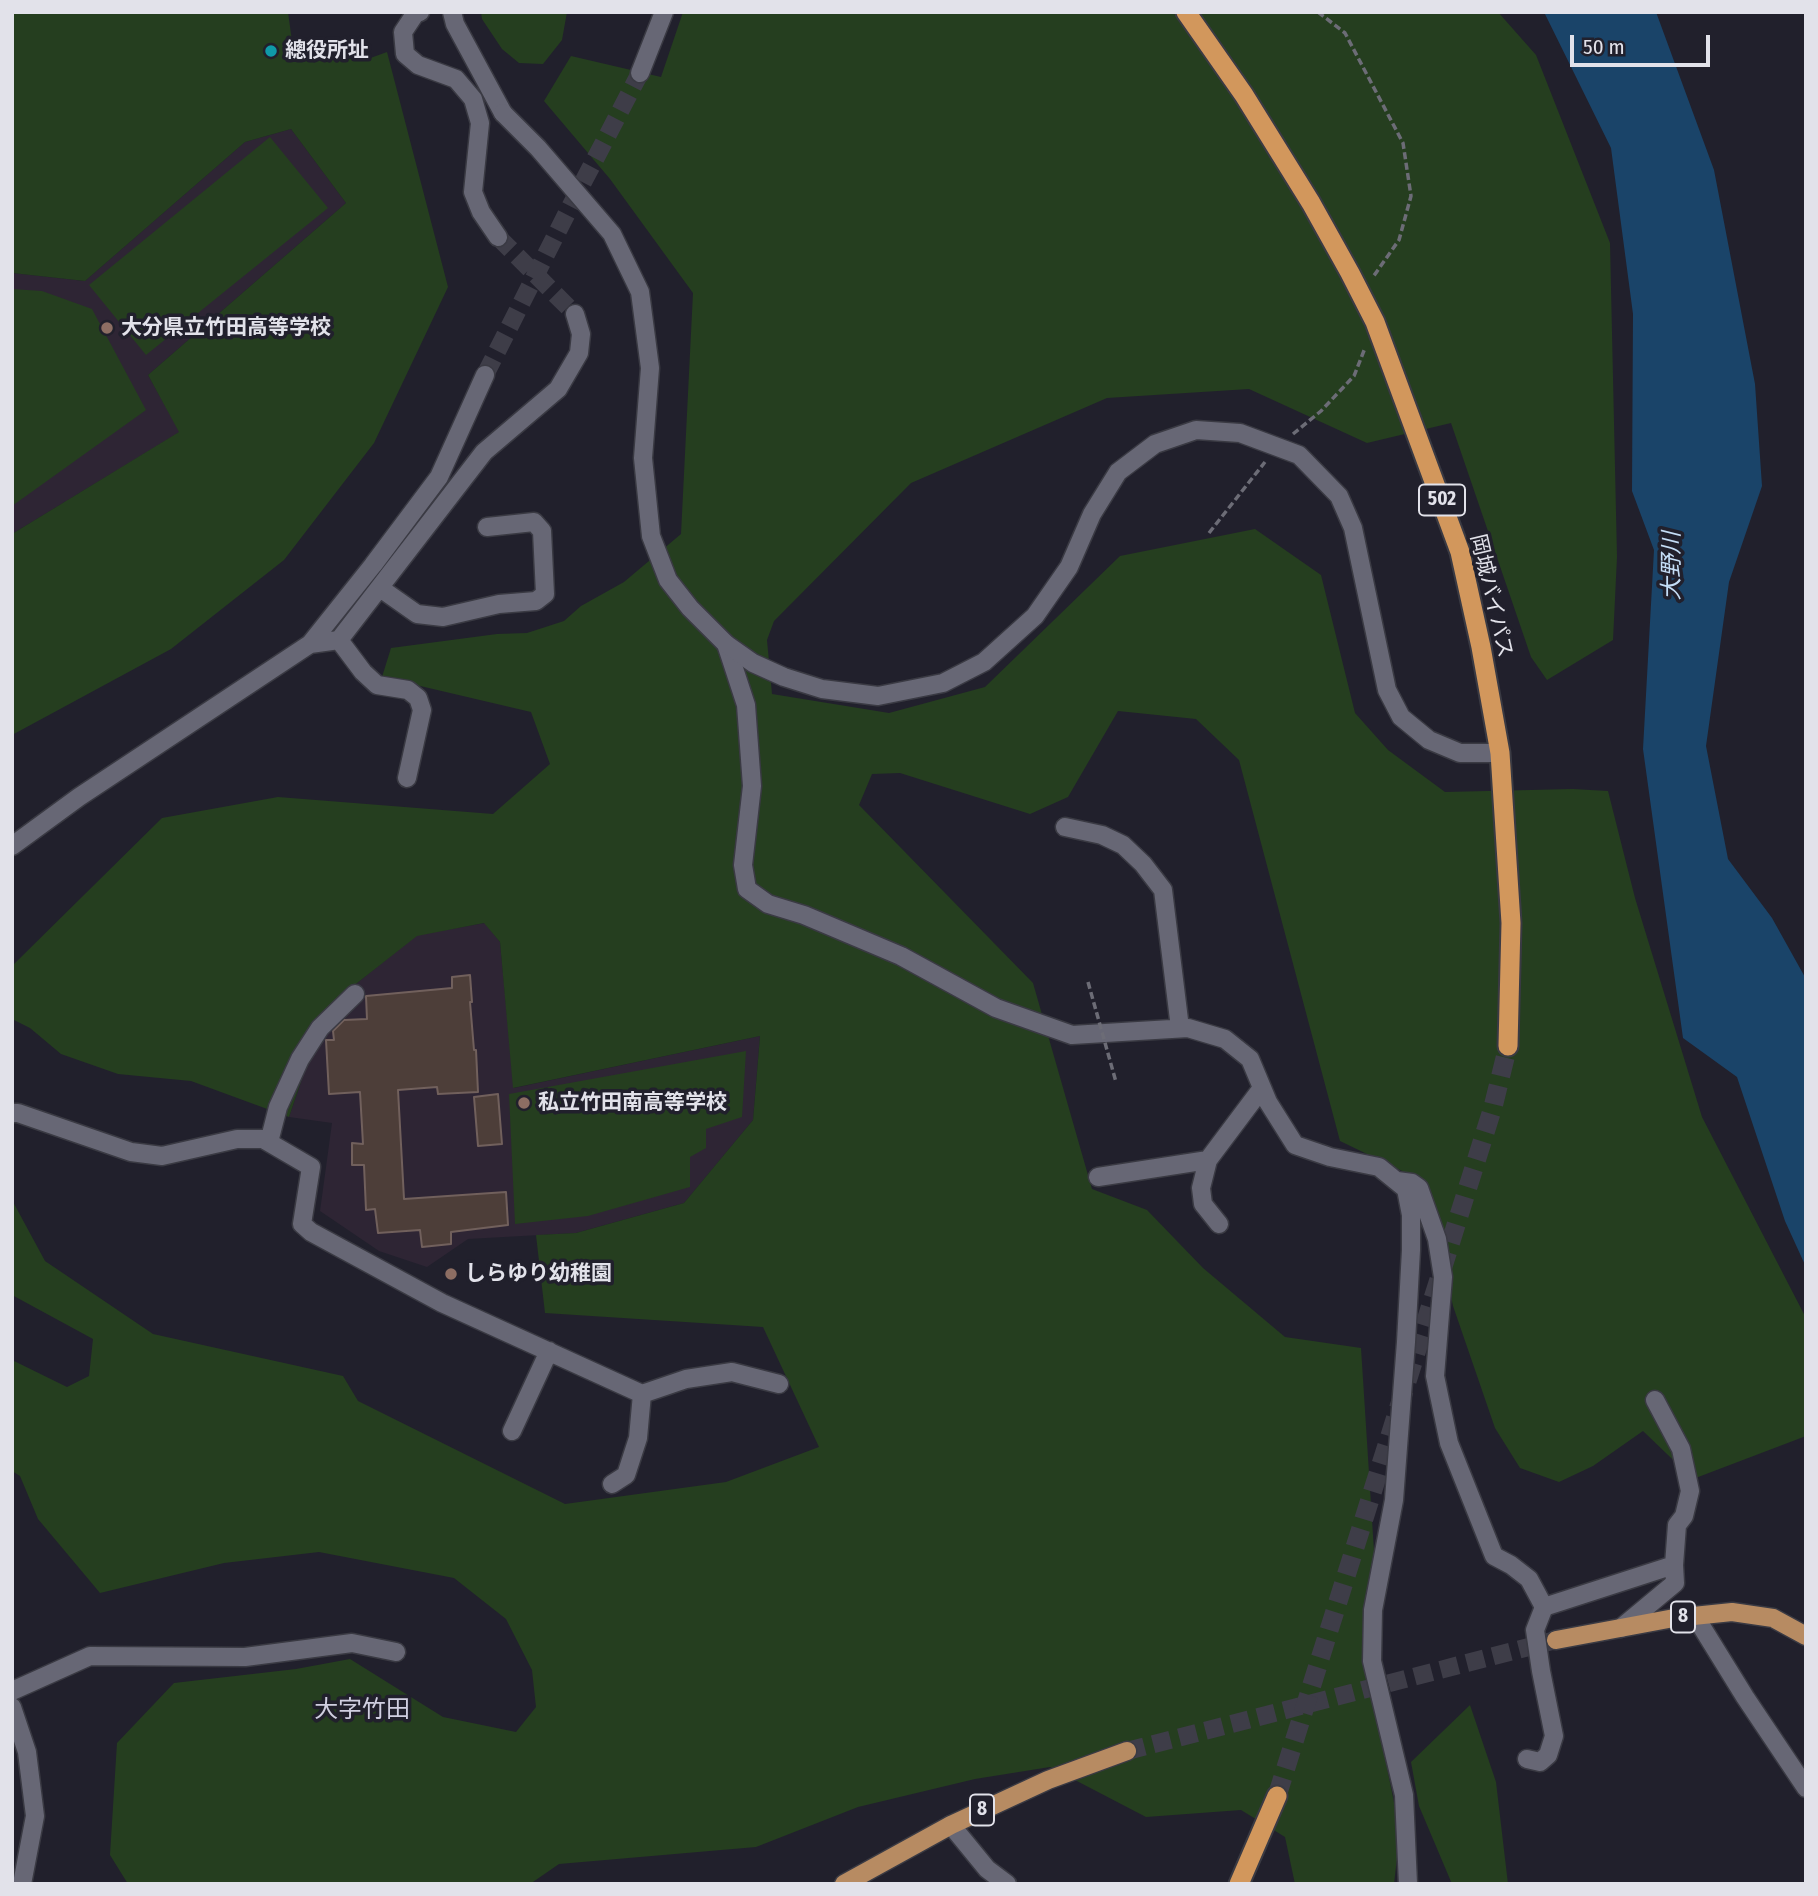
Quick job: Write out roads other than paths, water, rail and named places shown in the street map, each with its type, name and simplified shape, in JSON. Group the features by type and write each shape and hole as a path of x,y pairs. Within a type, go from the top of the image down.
{"highway":[{"name":"岡城バイパス","path":"1186,12 1244,95 1311,203 1374,323 1460,552 1500,752 1511,923 1508,1046"},
{"path":"1240,1884 1277,1796"}],"main road":[{"name":"8","path":"1556,1640 1732,1612 1773,1618 1806,1636"},
{"name":"8","path":"844,1884 951,1825 1048,1780 1127,1751"}],"street":[{"path":"420,12 415,14 403,32 405,54 418,65 456,79 473,99 480,123 473,192 481,212 498,237"},
{"path":"452,12 455,24 503,113 538,148 612,234 640,292 650,368 643,458 651,536 668,580 690,608 726,644 773,673 822,689 878,696 943,683 984,662 1035,616 1069,567 1092,514 1118,472 1155,444 1196,430 1240,433 1299,455 1339,496 1353,528 1387,690 1401,717 1429,740 1460,753 1500,752"},
{"path":"640,74 664,12"},
{"path":"310,644 339,640 484,452 558,389 579,353 581,334 575,314"},
{"path":"12,846 79,797 310,644 439,477 485,375"},
{"path":"380,588 417,614 443,617 499,604 536,601 545,594 542,531 534,522 487,527"},
{"path":"339,640 363,672 377,685 408,690 418,698 422,710 407,778"},
{"path":"726,644 746,705 752,786 743,864 747,889 768,904 804,915 901,956 996,1008 1072,1034 1188,1028 1225,1038 1250,1059 1268,1102 1295,1146 1330,1157 1379,1167 1406,1189 1411,1215 1411,1250 1394,1500 1373,1610 1372,1661 1404,1795 1408,1884"},
{"path":"1065,827 1102,835 1123,845 1143,864 1163,890 1180,1028"},
{"path":"269,1142 278,1107 300,1059 320,1028 355,994"},
{"path":"1219,1224 1203,1203 1201,1188 1208,1160 1262,1088"},
{"path":"12,1113 131,1152 162,1156 237,1139 263,1139 312,1167 302,1224 311,1232 442,1303 642,1394 686,1379 732,1372 779,1384"},
{"path":"1098,1177 1208,1160"},
{"path":"1396,1181 1412,1183 1419,1188 1437,1239 1443,1277 1435,1376 1449,1443 1494,1556 1529,1579 1544,1606 1535,1630 1554,1736 1548,1755 1539,1762 1527,1759"},
{"path":"512,1431 549,1350"},
{"path":"612,1484 626,1475 638,1438 642,1394"},
{"path":"1621,1628 1675,1583 1677,1525 1684,1516 1690,1491 1681,1449 1655,1400"},
{"path":"1544,1606 1674,1565"},
{"path":"1695,1616 1806,1788"},
{"path":"12,1691 90,1656 245,1657 352,1643 396,1652"},
{"path":"12,1707 27,1752 35,1816 22,1884"},
{"path":"951,1825 986,1869 1007,1884"}],"water":[{"name":"大野川","path":"1544,12 1656,12 1714,170 1755,384 1762,486 1729,582 1706,746 1728,859 1772,918 1806,979 1806,1267 1785,1221 1737,1077 1683,1038 1643,749 1654,550 1632,491 1633,314 1611,148"}],"tunnel":[{"path":"485,375 640,73"},
{"path":"498,237 575,314"},
{"path":"1277,1796 1493,1107 1508,1046"},
{"path":"1127,1751 1556,1640"}],"place":[{"name":"總役所址","path":"271,51"},
{"name":"大分県立竹田高等学校","path":"107,328"},
{"name":"私立竹田南高等学校","path":"524,1103"},
{"name":"しらゆり幼稚園","path":"451,1274"}],"district":[{"name":"大字竹田","path":"362,1710"}]}
